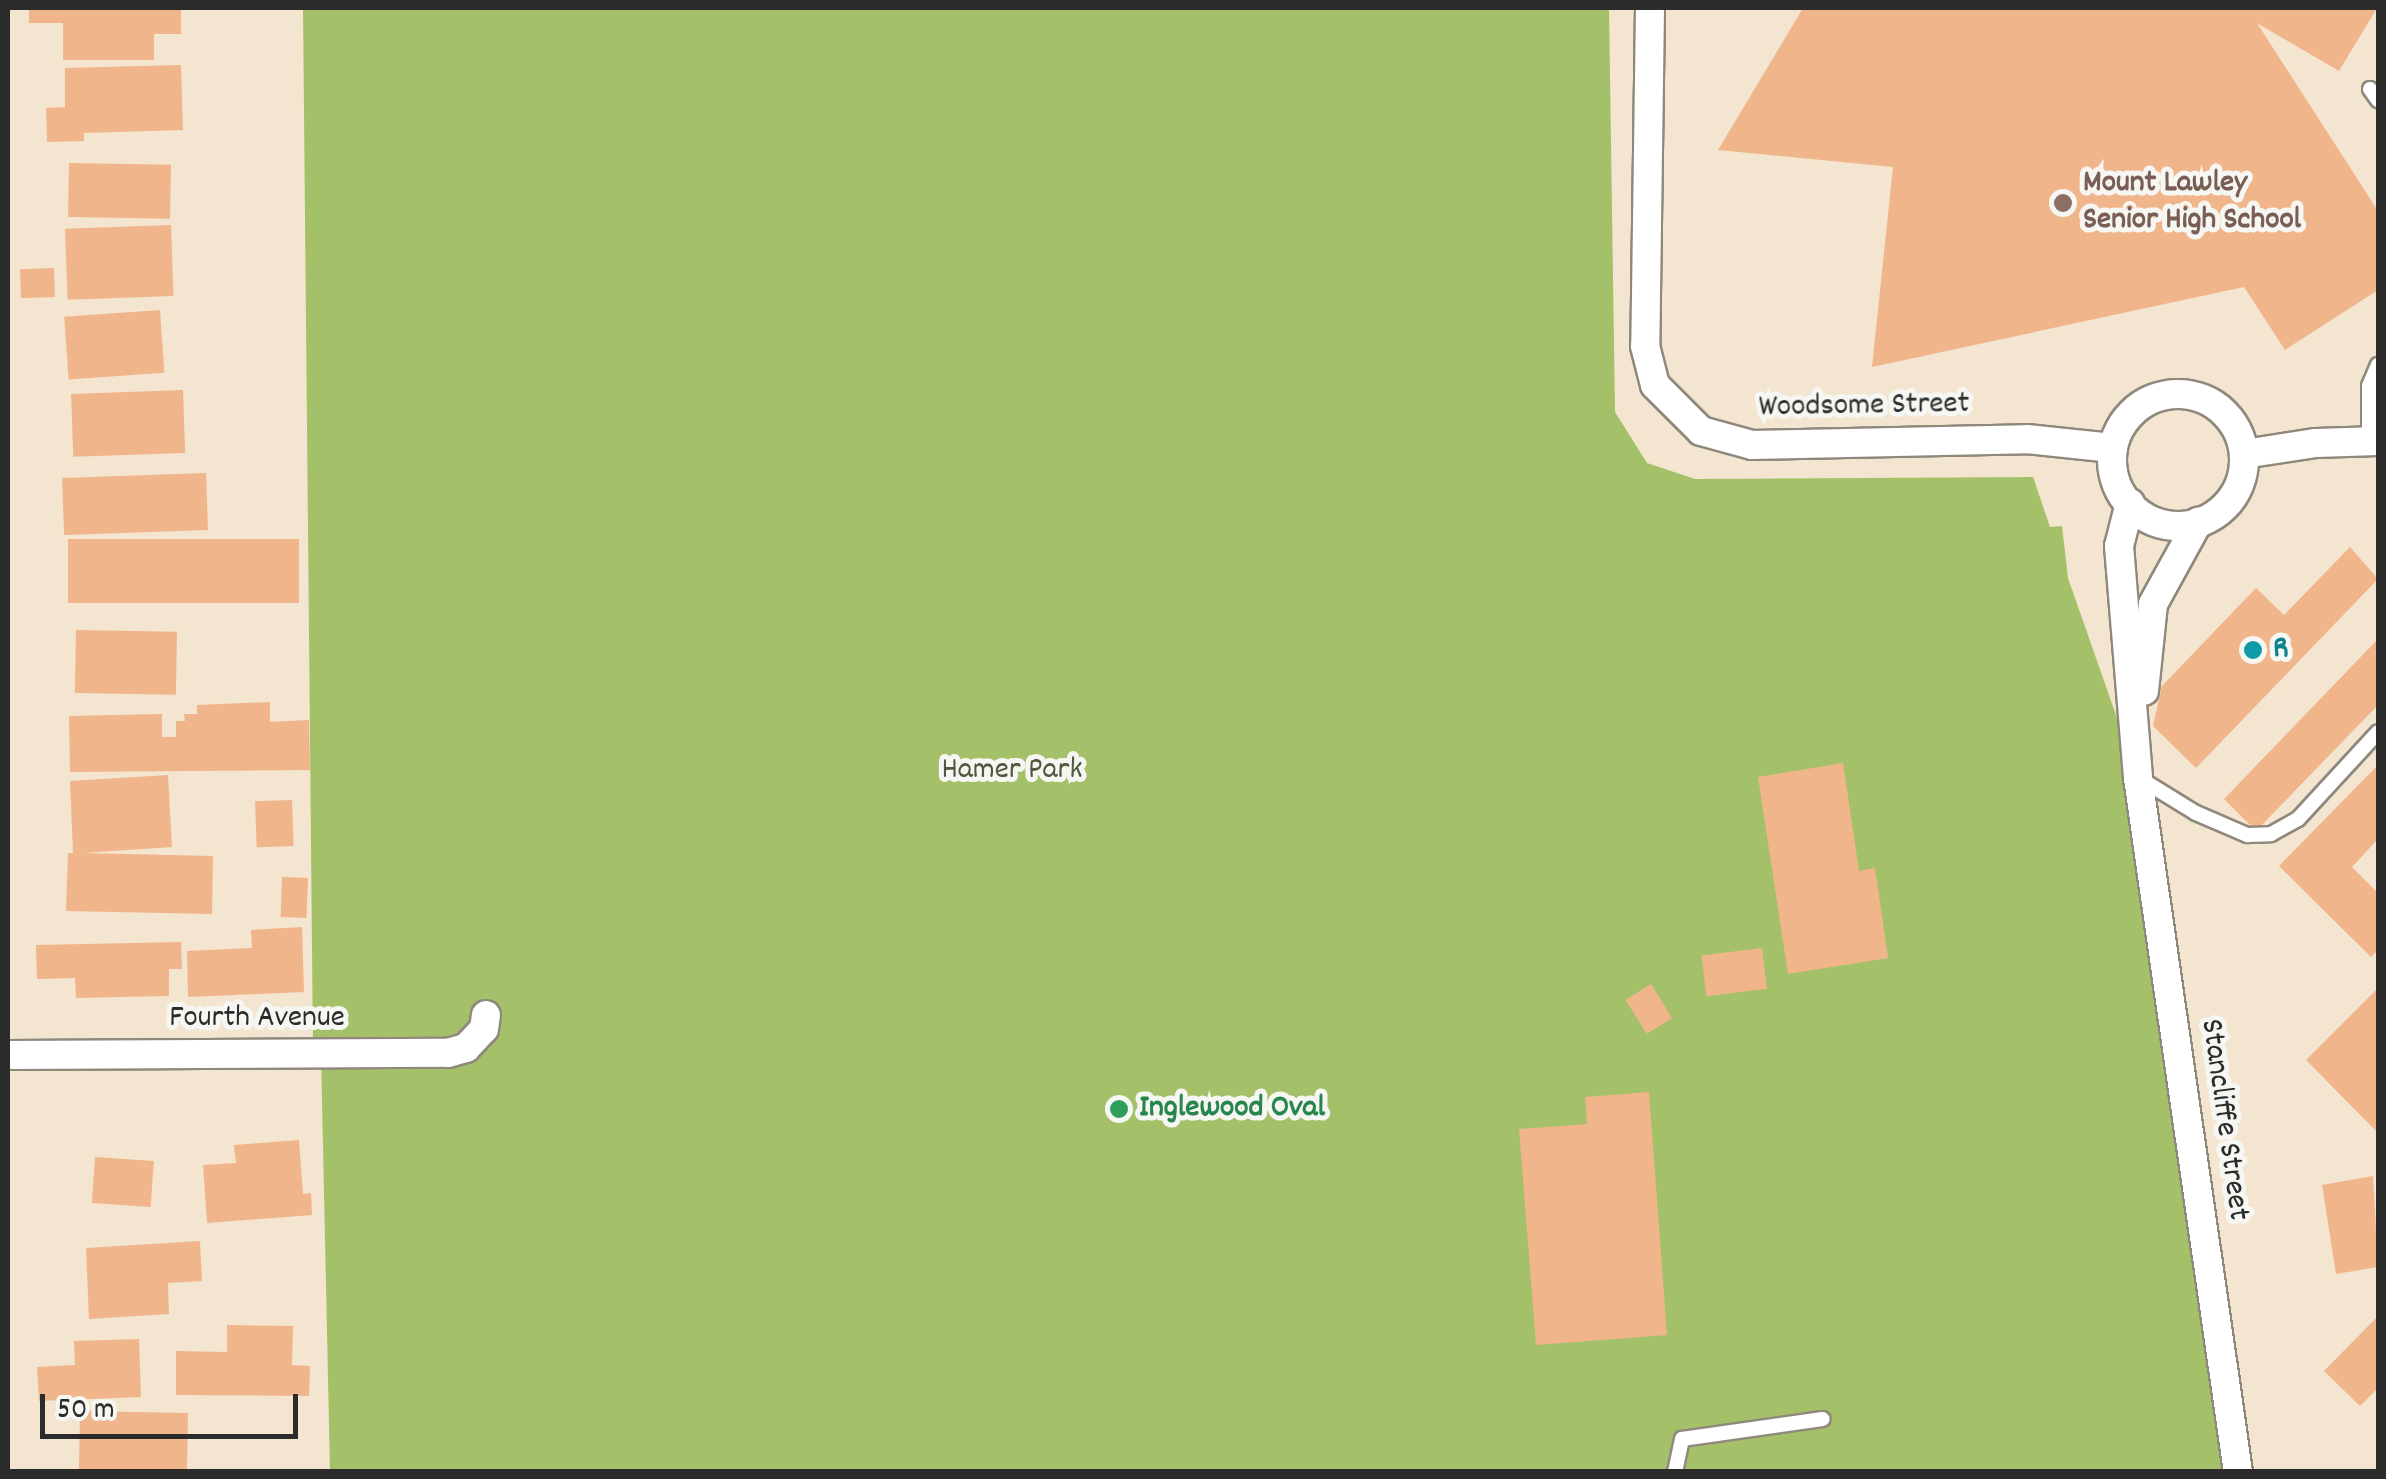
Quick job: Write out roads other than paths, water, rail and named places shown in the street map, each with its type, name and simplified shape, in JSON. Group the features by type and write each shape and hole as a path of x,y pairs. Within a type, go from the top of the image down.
{"street":[{"name":"Woodsome Street","path":"1650,8 1645,346 1655,384 1701,431 1752,445 2027,439 2113,448"},
{"path":"2198,522 2171,526 2153,522 2130,502 2116,482 2113,448 2134,412 2151,400 2182,395 2212,402 2228,416 2239,434 2244,454 2316,442 2374,441"},
{"name":"Stancliffe Street","path":"2138,778 2153,604 2198,522 2224,508 2236,492 2244,454"},
{"name":"Stancliffe Street","path":"2130,502 2119,546 2138,778 2238,1472"},
{"name":"Fourth Avenue","path":"8,1055 448,1053 466,1048 484,1030 486,1015"}],"lane":[{"path":"2374,441 2369,386 2378,366"},
{"path":"2138,778 2196,813 2247,835 2271,834 2298,819 2378,732"},
{"path":"1675,1472 1682,1438 1823,1419"}],"place":[{"name":"Mount Lawley Senior High School","path":"2063,203"},
{"name":"R","path":"2253,650"},
{"name":"Inglewood Oval","path":"1119,1109"}],"park label":[{"name":"Hamer Park","path":"1012,771"}]}
